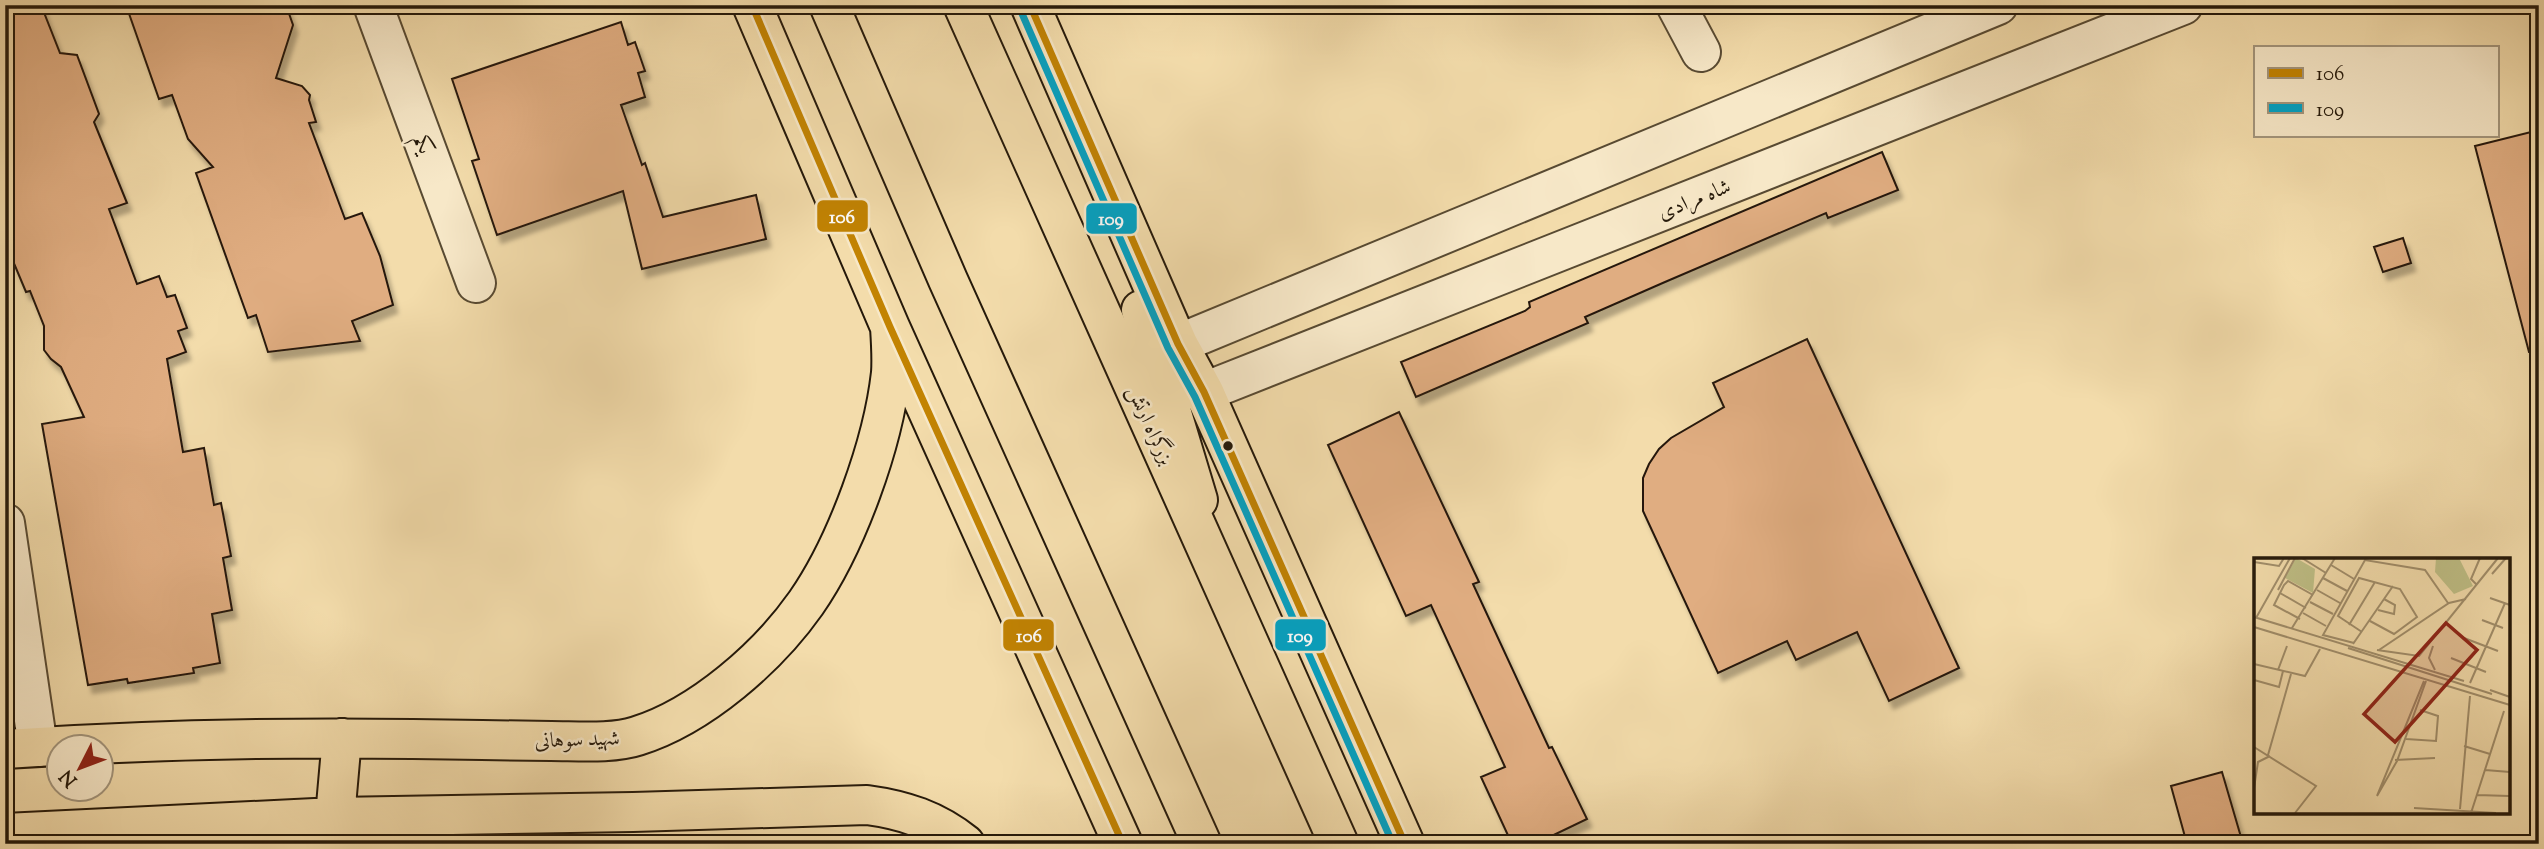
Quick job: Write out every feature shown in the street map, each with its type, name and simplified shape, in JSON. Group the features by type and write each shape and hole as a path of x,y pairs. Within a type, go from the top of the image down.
{"main road":[{"path":"752,5 890,327 1123,844"},
{"path":"829,5 954,293 1202,844"},
{"name":"بزرگراه ارتش","path":"963,5 1339,844"},
{"path":"1030,5 1178,344 1204,392 1405,844"},
{"path":"1091,144 1227,592"},
{"name":"شهید سوهانی","path":"22,748 118,742 342,738 584,741 635,737 675,721 746,670 787,627 807,601 837,547 859,498 884,411 891,371 890,327"},
{"path":"335,817 342,738"},
{"path":"5,834 335,817 867,805 900,809 928,821 965,844"}],"street":[{"name":"یکم","path":"373,5 475,283"},
{"path":"1676,5 1701,52"},
{"path":"1178,344 1998,5"},
{"name":"شاه مرادی","path":"1204,392 2183,5"},
{"path":"5,523 22,748"}],"building":[{"path":"5,5 41,5 60,53 77,55 99,114 94,122 127,203 109,209 137,284 159,276 167,297 175,295 187,328 178,331 186,352 167,359 183,452 204,448 214,505 221,503 231,556 223,558 232,610 212,614 220,663 193,668 194,673 128,683 127,679 88,685 42,424 84,417 61,367 44,350 44,326 5,242"},
{"path":"126,5 286,5 293,25 276,78 302,86 310,95 316,122 309,123 345,219 362,213 380,256 393,305 352,321 360,341 268,352 256,315 248,318 196,173 213,167 188,139 172,95 159,99"},
{"path":"621,22 628,45 635,42 645,71 638,73 645,97 621,105 642,165 645,163 663,217 756,195 766,239 642,269 623,191 497,235 472,161 479,159 452,79"},
{"path":"2539,130 2539,351 2529,352 2475,146"},
{"path":"1882,152 1898,190 1828,218 1826,213 1665,282 1585,317 1588,323 1416,397 1401,362 1525,311 1530,307 1529,302"},
{"path":"2403,238 2411,263 2383,272 2374,247"},
{"path":"1807,339 1959,668 1889,701 1857,632 1796,660 1787,641 1718,673 1643,511 1643,478 1659,449 1671,438 1724,407 1713,383"},
{"path":"1399,412 1479,582 1473,584 1549,748 1552,747 1587,819 1535,844 1512,844 1481,777 1505,767 1431,605 1406,616 1328,445"},
{"path":"2222,772 2243,844 2187,844 2171,786"}],"transit line":[{"name":"106","path":"752,5 890,327 1123,844"},
{"name":"106","path":"1030,5 1178,344 1204,392 1405,844"},
{"name":"109","path":"1020,9 1168,348 1195,397 1393,844"}]}
